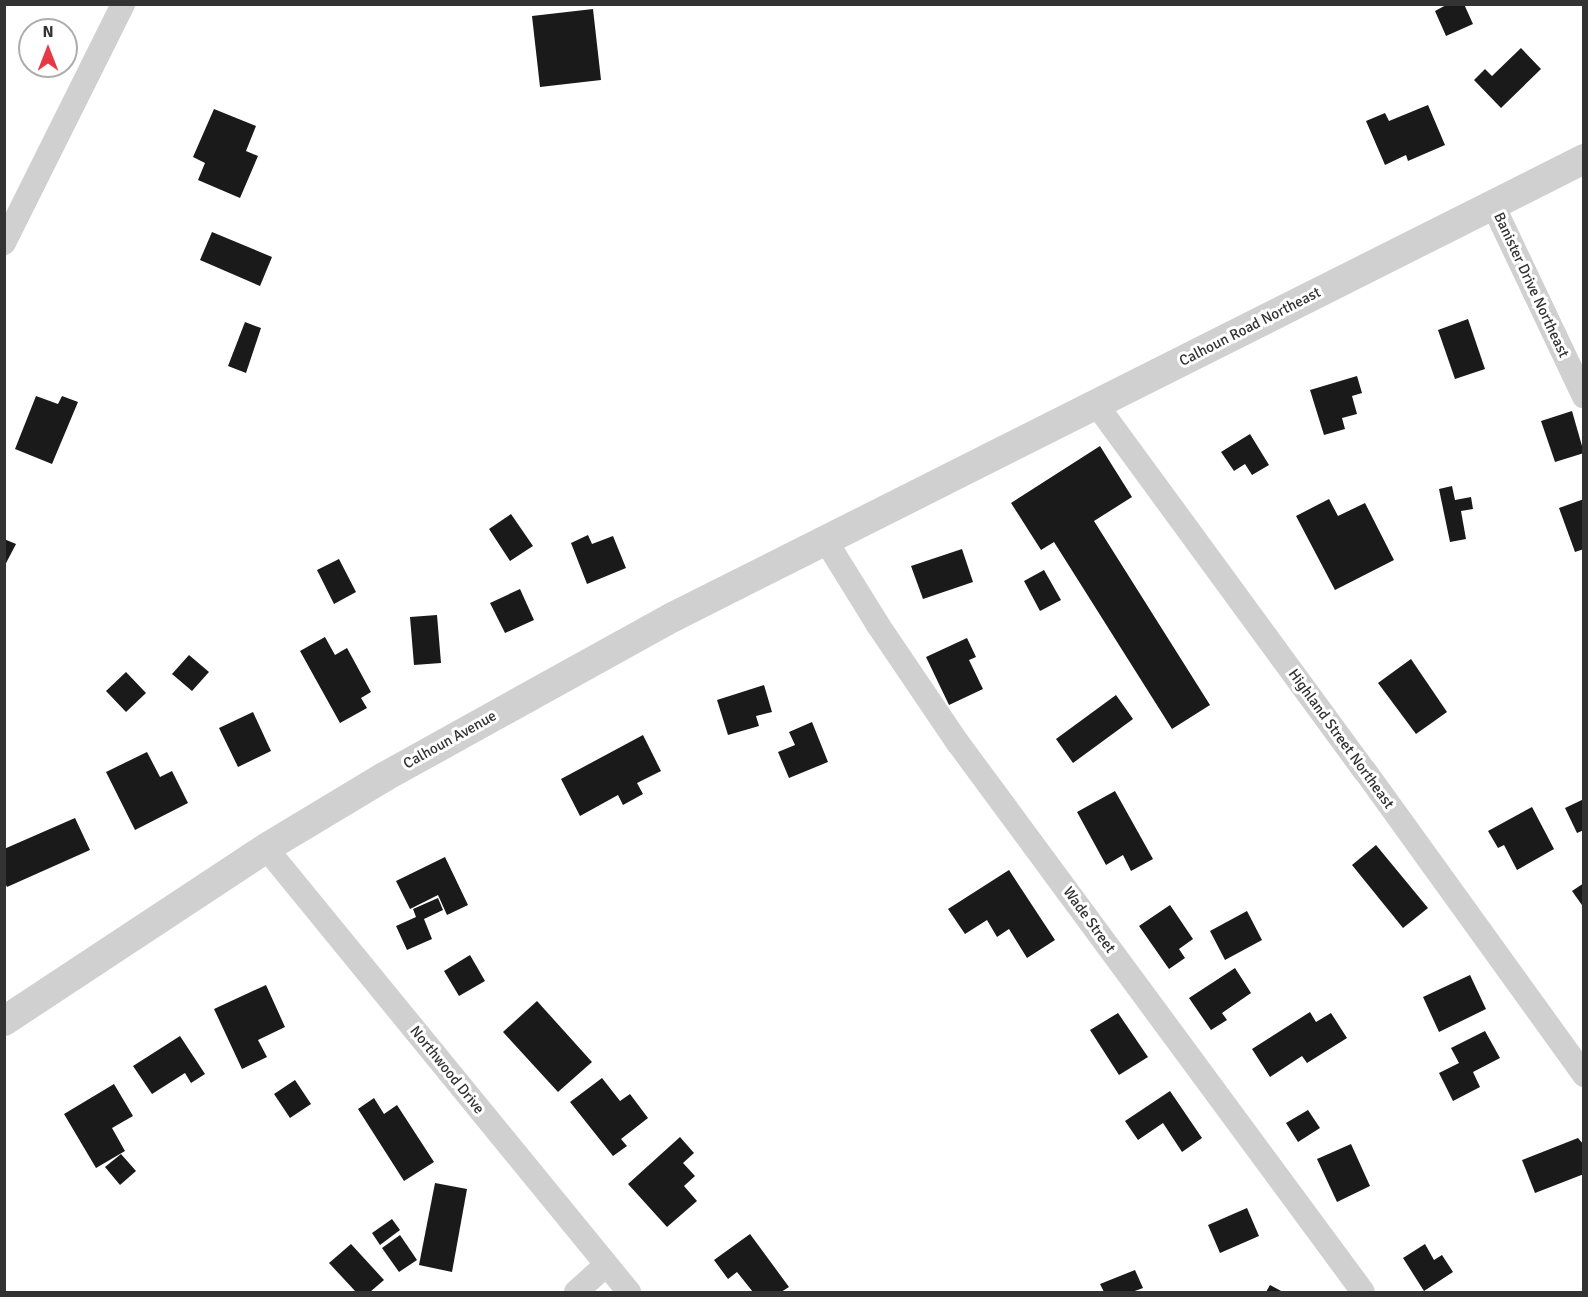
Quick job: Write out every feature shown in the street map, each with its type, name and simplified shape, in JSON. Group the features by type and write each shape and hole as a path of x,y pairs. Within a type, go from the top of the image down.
{"street":[{"path":"4,243 123,4"},
{"name":"Calhoun Road Northeast","path":"916,495 1584,159"},
{"name":"Banister Drive Northeast","path":"1493,205 1584,397"},
{"name":"Highland Street Northeast","path":"1096,404 1372,780 1584,1075"},
{"name":"Calhoun Avenue","path":"4,1021 266,848 384,777 674,617 916,495"},
{"name":"Wade Street","path":"826,541 878,625 958,743 1364,1293"},
{"name":"Northwood Drive","path":"266,848 629,1293"},
{"path":"576,1293 606,1265"}],"building":[{"path":"1448,4 1464,4 1473,24 1446,36 1435,11"},
{"path":"593,9 601,80 540,87 532,16"},
{"path":"1521,48 1541,69 1501,108 1474,80 1485,69 1492,76"},
{"path":"1428,105 1445,145 1408,161 1406,155 1385,165 1366,121 1385,113 1389,121"},
{"path":"214,109 256,126 246,151 258,156 240,198 198,180 205,163 193,157"},
{"path":"212,232 272,257 260,286 200,260"},
{"path":"1468,319 1485,369 1455,379 1438,330"},
{"path":"245,322 261,328 246,373 228,366"},
{"path":"1357,376 1362,393 1352,396 1357,414 1342,418 1345,429 1324,435 1310,390"},
{"path":"36,396 58,404 62,396 78,402 52,464 15,449"},
{"path":"1572,411 1584,453 1555,462 1541,421"},
{"path":"1250,434 1269,465 1252,475 1245,464 1234,471 1221,452"},
{"path":"1100,446 1132,497 1094,521 1210,705 1172,729 1054,542 1041,550 1011,503"},
{"path":"1452,486 1455,500 1471,497 1473,509 1461,511 1466,539 1450,542 1439,489"},
{"path":"1329,499 1338,516 1365,503 1394,560 1335,590 1296,516"},
{"path":"1584,499 1584,549 1575,552 1559,508"},
{"path":"511,514 533,546 510,561 489,529"},
{"path":"588,535 592,544 613,536 626,568 587,584 571,543"},
{"path":"4,539 16,544 4,567"},
{"path":"962,549 973,582 923,599 911,566"},
{"path":"339,559 356,592 334,604 317,570"},
{"path":"1044,570 1061,600 1040,611 1024,581"},
{"path":"520,589 534,620 505,633 490,603"},
{"path":"437,615 441,663 414,665 410,617"},
{"path":"325,637 335,655 347,648 371,692 361,698 367,708 340,723 300,651"},
{"path":"967,638 976,657 969,660 983,689 949,705 926,657"},
{"path":"189,655 209,672 192,691 172,674"},
{"path":"1411,659 1447,712 1416,734 1378,683"},
{"path":"126,672 146,693 126,712 106,691"},
{"path":"764,685 772,712 756,716 759,726 728,735 717,700"},
{"path":"1116,695 1133,719 1073,763 1056,739"},
{"path":"253,712 271,751 238,767 219,728"},
{"path":"812,722 828,762 789,778 778,752 795,745 789,732"},
{"path":"643,735 661,771 637,783 643,794 623,805 618,795 580,816 561,779"},
{"path":"147,752 160,777 172,771 188,803 135,830 106,772"},
{"path":"1115,791 1153,859 1131,871 1123,855 1106,865 1077,812"},
{"path":"1584,799 1584,830 1577,833 1565,808"},
{"path":"1532,807 1554,849 1517,870 1504,845 1498,848 1488,831"},
{"path":"75,818 90,850 7,887 4,881 4,849"},
{"path":"1376,845 1428,908 1403,928 1352,865"},
{"path":"445,857 468,905 447,915 438,895 410,909 396,881"},
{"path":"1009,870 1055,940 1027,958 1009,929 997,937 987,920 965,934 948,909"},
{"path":"1584,883 1584,908 1572,891"},
{"path":"438,898 443,910 424,919 432,939 407,950 396,926 416,917 413,909"},
{"path":"1170,905 1193,939 1179,949 1185,958 1169,969 1139,926"},
{"path":"1247,911 1262,940 1225,960 1210,931"},
{"path":"470,955 485,981 459,996 444,971"},
{"path":"1235,968 1251,993 1222,1013 1227,1020 1211,1030 1189,998"},
{"path":"1470,975 1486,1009 1439,1032 1423,997"},
{"path":"266,985 285,1027 258,1040 267,1057 242,1069 214,1009"},
{"path":"537,1001 592,1062 558,1092 503,1032"},
{"path":"1310,1012 1316,1022 1331,1013 1347,1038 1307,1063 1302,1056 1270,1077 1252,1049"},
{"path":"1118,1013 1148,1057 1119,1075 1090,1030"},
{"path":"1485,1031 1500,1058 1473,1072 1480,1087 1453,1101 1439,1073 1459,1063 1451,1048"},
{"path":"180,1036 205,1074 191,1083 185,1073 152,1094 133,1066"},
{"path":"602,1078 620,1101 630,1094 648,1118 621,1139 627,1146 613,1156 570,1102"},
{"path":"295,1080 311,1104 290,1118 274,1094"},
{"path":"114,1084 133,1116 112,1128 125,1151 96,1168 64,1114"},
{"path":"1170,1091 1202,1138 1182,1152 1163,1123 1138,1140 1125,1121"},
{"path":"374,1098 384,1114 397,1105 434,1162 404,1181 358,1109"},
{"path":"1308,1110 1320,1128 1298,1142 1286,1123"},
{"path":"680,1137 694,1153 683,1163 695,1176 684,1186 697,1201 667,1227 628,1184"},
{"path":"1578,1138 1584,1145 1584,1174 1535,1193 1522,1160"},
{"path":"1351,1144 1370,1186 1337,1202 1317,1159"},
{"path":"121,1154 136,1171 120,1185 105,1167"},
{"path":"435,1183 467,1189 452,1272 419,1265"},
{"path":"1247,1208 1259,1236 1220,1253 1208,1225"},
{"path":"392,1219 400,1230 380,1245 372,1233"},
{"path":"750,1234 789,1287 781,1292 753,1292 737,1272 728,1279 714,1260"},
{"path":"400,1235 417,1260 399,1272 382,1248"},
{"path":"351,1244 384,1280 370,1292 356,1292 329,1263"},
{"path":"1425,1244 1434,1260 1442,1255 1453,1272 1424,1291 1403,1258"},
{"path":"1135,1270 1143,1288 1132,1292 1104,1292 1100,1284"},
{"path":"1270,1285 1283,1292 1266,1292"}]}
